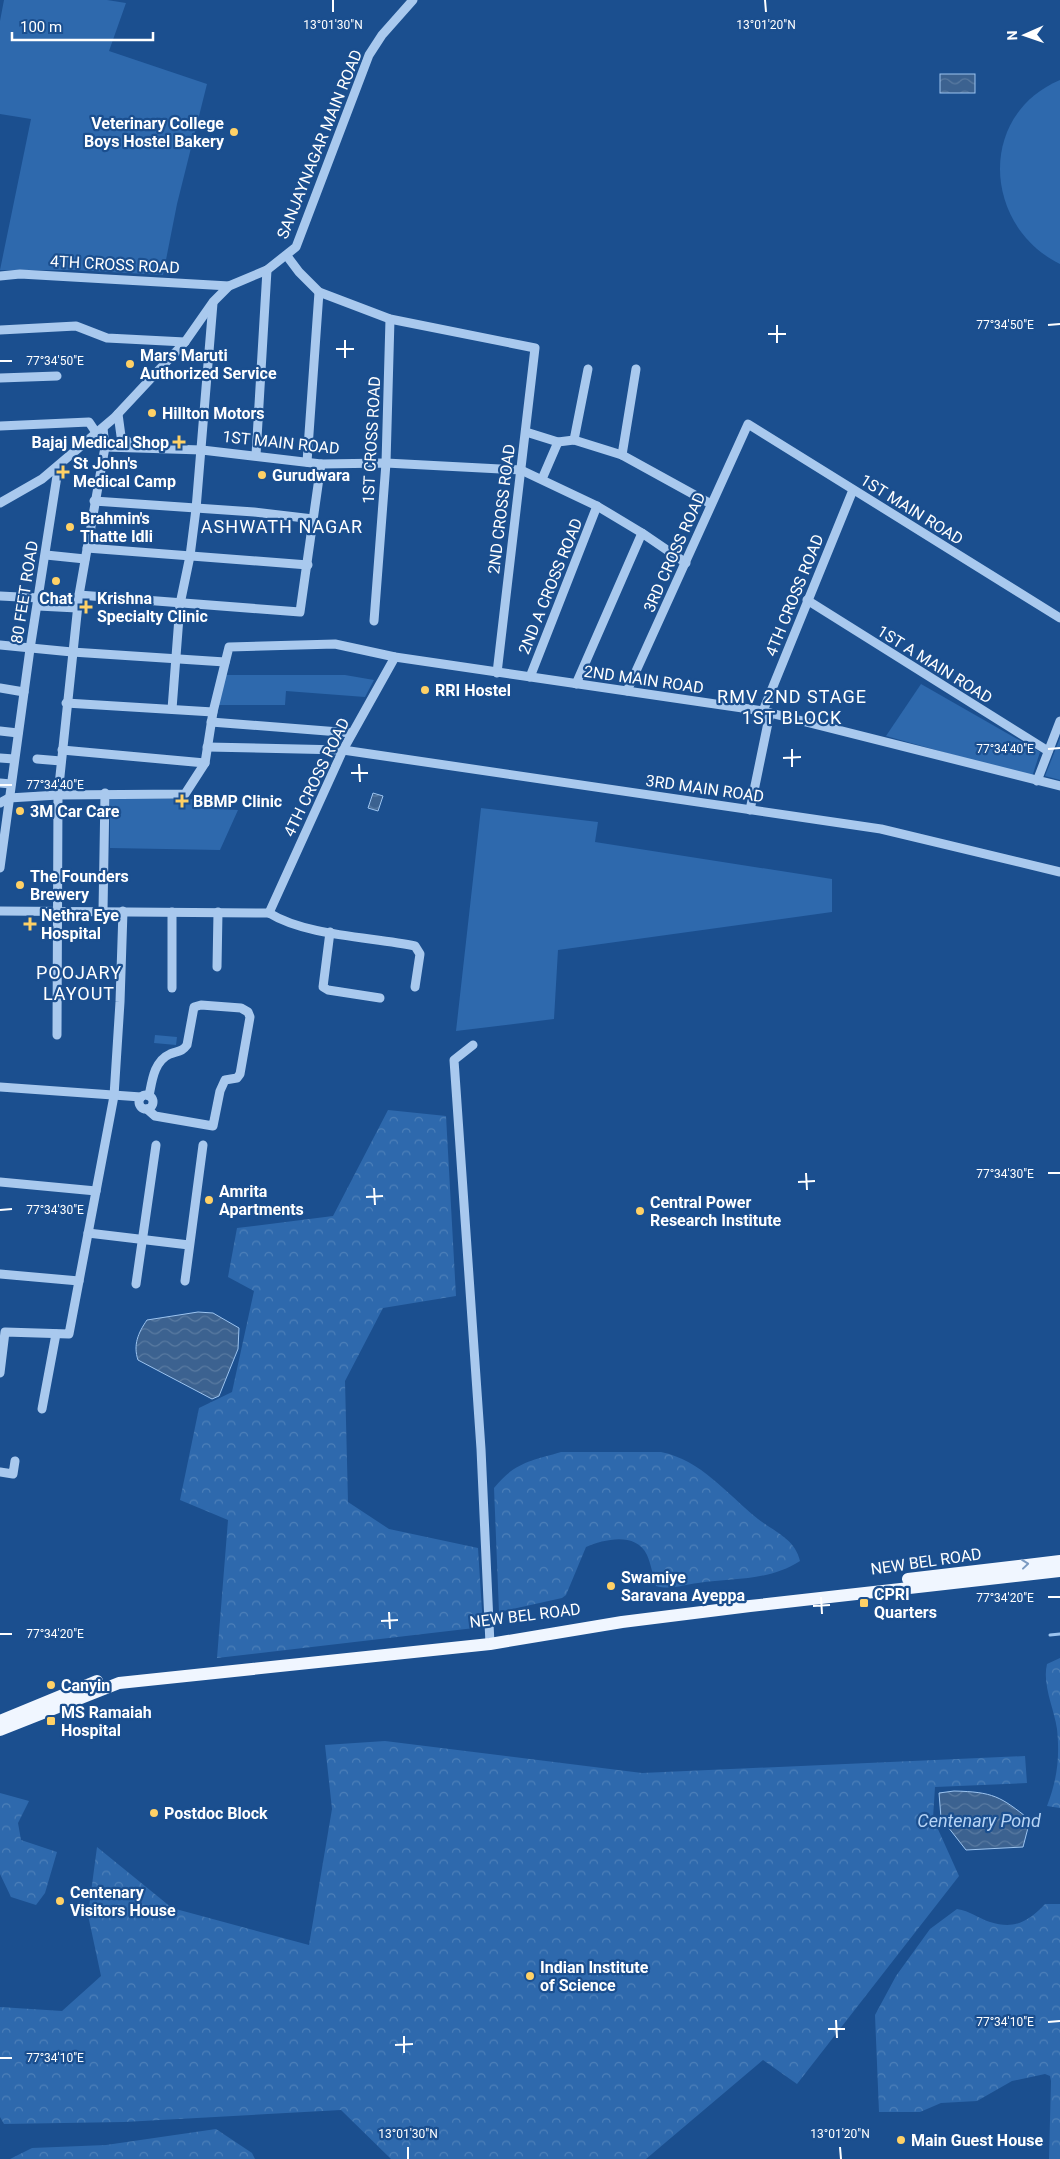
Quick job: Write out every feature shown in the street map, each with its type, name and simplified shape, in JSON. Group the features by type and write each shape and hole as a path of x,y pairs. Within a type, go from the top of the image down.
{"main road":[{"name":"NEW BEL ROAD","path":"0,1721 101,1679 117,1676 490,1640 972,1570 1060,1561"},
{"name":"NEW BEL ROAD","path":"0,1730 118,1683 1060,1571"}],"street":[{"name":"SANJAYNAGAR MAIN ROAD","path":"0,502 55,470 100,431 185,342 213,302 229,286 267,270 288,256 299,240 369,55 382,35 412,0"},
{"path":"288,256 299,272 319,292 390,319"},
{"path":"256,455 267,270"},
{"name":"4TH CROSS ROAD","path":"0,276 20,274 229,286"},
{"path":"307,462 319,292"},
{"path":"172,709 180,604 190,556 202,450 213,302"},
{"name":"2ND CROSS ROAD","path":"390,319 535,348 497,673"},
{"name":"1ST CROSS ROAD","path":"374,621 386,463 390,319"},
{"path":"0,330 76,326 107,338 185,342"},
{"path":"574,440 588,369"},
{"path":"622,455 636,369"},
{"path":"0,378 57,376"},
{"path":"118,414 121,436 135,447"},
{"path":"0,426 89,422 100,431 105,447 94,501 77,608 58,795 57,1035"},
{"name":"1ST MAIN ROAD","path":"748,424 1060,618"},
{"name":"3RD CROSS ROAD","path":"626,692 748,424"},
{"path":"526,432 558,442 574,440 622,455 711,504"},
{"path":"542,479 558,442"},
{"path":"105,447 202,450"},
{"name":"1ST MAIN ROAD","path":"202,450 321,464 386,463"},
{"path":"386,463 521,470 597,506 642,533 686,563"},
{"path":"79,595 300,612 321,464"},
{"name":"80 FEET ROAD","path":"0,868 30,649 46,556 57,476 55,470"},
{"name":"4TH CROSS ROAD","path":"750,810 766,712 807,600 853,490"},
{"path":"94,501 254,512 314,519"},
{"name":"2ND A CROSS ROAD","path":"530,677 597,506"},
{"path":"576,684 642,533"},
{"path":"87,548 308,565"},
{"path":"46,556 85,559"},
{"path":"0,596 77,608"},
{"name":"1ST A MAIN ROAD","path":"807,600 917,671 1048,751"},
{"name":"2ND MAIN ROAD","path":"225,662 229,647 335,644 395,657 766,712 1060,786"},
{"path":"0,645 175,660 225,662 213,712 205,762 185,794 105,793 58,795 9,798 0,803"},
{"name":"4TH CROSS ROAD","path":"269,913 343,750 395,657"},
{"path":"0,688 24,692"},
{"path":"66,703 213,712"},
{"path":"1037,781 1060,720"},
{"path":"211,722 352,733"},
{"path":"0,731 18,733"},
{"name":"3RD MAIN ROAD","path":"207,747 343,750 881,829 1060,872"},
{"path":"62,750 205,762"},
{"path":"0,758 14,759"},
{"path":"37,759 61,761"},
{"path":"0,783 11,784"},
{"path":"104,911 105,793"},
{"path":"0,911 269,913 280,920 330,932 418,947 420,954 415,987"},
{"path":"0,1373 5,1332 70,1334 96,1191 118,1096 123,911"},
{"path":"172,912 172,988"},
{"path":"217,967 218,912"},
{"path":"330,932 323,987 328,990 380,998"},
{"path":"0,1087 118,1096 127,1101 144,1102 156,1116 213,1126 220,1091 225,1080 237,1078 240,1074 250,1018 248,1012 242,1008 201,1005 194,1007 187,1045 184,1050 163,1059 153,1074 144,1102"},
{"path":"472,1045 454,1060 481,1449 490,1640"},
{"path":"136,1284 156,1145"},
{"path":"185,1281 203,1145"},
{"path":"0,1182 96,1191"},
{"path":"88,1233 189,1245"},
{"path":"0,1274 79,1281"},
{"path":"42,1409 56,1334"},
{"path":"0,1472 12,1478 15,1461"}],"green space":[{"path":"4,0 107,0 126,3 109,51 207,84 177,204 163,275 74,270 0,270 31,119 0,114 0,21"},
{"path":"1060,80 1060,264 1034,247 1016,224 1004,198 1000,171 1003,144 1014,118 1033,96"},
{"path":"226,675 345,675 374,680 365,697 286,691 285,705 218,705"},
{"path":"921,684 1040,752 1032,777 886,736"},
{"path":"1060,738 1060,780 1045,776"},
{"path":"110,799 195,799 192,808 238,810 220,850 110,848"},
{"path":"481,808 598,822 595,842 832,879 832,912 558,950 554,1019 456,1031"},
{"path":"155,1035 177,1037 176,1045 154,1043"},
{"path":"388,1110 446,1116 456,1296 383,1308 345,1381 348,1502 389,1529 478,1548 483,1627 217,1658 228,1520 180,1500 199,1408 232,1392 254,1291 228,1277 237,1228 333,1216"},
{"path":"561,1452 661,1452 689,1462 713,1479 758,1519 789,1541 800,1561 776,1572 751,1578 661,1587 656,1586 647,1555 642,1548 628,1540 611,1540 586,1547 566,1595 562,1598 499,1612 494,1488 509,1473 524,1464"},
{"path":"1060,1658 1060,1808 1047,1806 1055,1778 1058,1750 1056,1721 1047,1688 1046,1672 1047,1664"},
{"name":"Indian Institute of Science","path":"385,1741 642,1773 1025,1756 1027,1783 935,1787 933,1818 959,1876 797,2084 763,2060 646,2159 391,2159 341,2110 124,2122 4,2124 0,2117 0,2007 62,2011 101,1976 88,1915 97,1847 172,1908 309,1945 332,1809 325,1745"},
{"path":"0,1793 29,1801 18,1823 21,1840 57,1852 45,1893 36,1905 11,1897 0,1874"},
{"path":"1045,1904 1060,1904 1060,2159 1049,2159 1051,2081 1050,2076 1045,2074 1012,2081 977,2101 941,2103 920,2112 879,2112 875,2015 896,1976 930,1929 957,1909 990,1922 1007,1925 1027,1919"},
{"path":"216,2129 252,2153 255,2159 10,2159 32,2148 106,2145"}],"water":[{"path":"940,74 975,74 975,93 940,93"},
{"path":"373,793 383,796 378,811 368,808"},
{"path":"198,1312 213,1313 239,1328 238,1349 219,1396 212,1399 138,1360 136,1349 137,1339 147,1320"},
{"name":"Centenary Pond","path":"954,1791 987,1794 995,1797 1011,1805 1030,1820 1023,1847 966,1850 941,1818 939,1793"}],"waterway":[{"path":"1050,1635 1060,1634"}],"place":[{"name":"Veterinary College Boys Hostel Bakery","path":"234,132"},
{"name":"Mars Maruti Authorized Service","path":"130,364"},
{"name":"Hillton Motors","path":"152,413"},
{"name":"Bajaj Medical Shop","path":"179,442"},
{"name":"St John's Medical Camp","path":"63,472"},
{"name":"Gurudwara","path":"262,475"},
{"name":"Brahmin's Thatte Idli","path":"70,527"},
{"name":"Chat","path":"56,581"},
{"name":"Krishna Specialty Clinic","path":"86,607"},
{"name":"RRI Hostel","path":"425,690"},
{"name":"BBMP Clinic","path":"182,801"},
{"name":"3M Car Care","path":"20,811"},
{"name":"The Founders Brewery","path":"20,885"},
{"name":"Nethra Eye Hospital","path":"30,924"},
{"name":"Amrita Apartments","path":"209,1200"},
{"name":"Central Power Research Institute","path":"640,1211"},
{"name":"Swamiye Saravana Ayeppa","path":"611,1586"},
{"name":"CPRI Quarters","path":"864,1603"},
{"name":"Canyin","path":"51,1685"},
{"name":"MS Ramaiah Hospital","path":"51,1721"},
{"name":"Postdoc Block","path":"154,1813"},
{"name":"Centenary Visitors House","path":"60,1901"},
{"name":"Indian Institute of Science","path":"530,1976"},
{"name":"Main Guest House","path":"901,2140"}],"district":[{"name":"ASHWATH NAGAR","path":"282,527"},
{"name":"RMV 2ND STAGE 1ST BLOCK","path":"792,708"},
{"name":"POOJARY LAYOUT","path":"79,983"}]}
